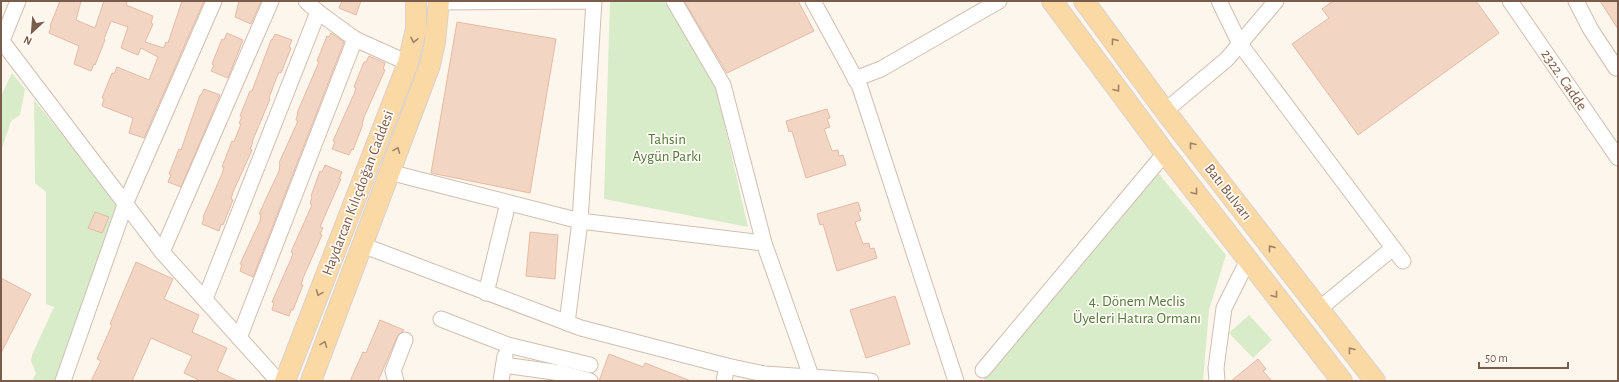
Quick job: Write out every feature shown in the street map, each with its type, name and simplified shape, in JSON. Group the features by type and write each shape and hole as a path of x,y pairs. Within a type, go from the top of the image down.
{"main road":[{"name":"Haydarcan Kılıçdoğan Caddesi","path":"285,381 408,62 416,29 416,1"},
{"name":"Batı Bulvarı","path":"1052,1 1165,153 1342,381"},
{"name":"Batı Bulvarı","path":"1084,1 1166,111 1375,381"},
{"name":"Haydarcan Kılıçdoğan Caddesi","path":"311,381 430,65 435,42 439,2"}],"street":[{"path":"18,1 1,42 126,202 162,252 278,381"},
{"path":"63,381 126,202 214,1"},
{"path":"162,252 271,1"},
{"path":"306,1 318,12 355,39 408,62"},
{"path":"439,2 594,1 580,221 568,323"},
{"path":"674,1 723,85 764,244 808,378"},
{"path":"813,1 860,87 956,381"},
{"path":"855,80 881,69 999,1"},
{"path":"1219,1 1240,44 1403,261"},
{"path":"1166,111 1228,59 1276,1"},
{"name":"2322. Cadde","path":"1510,1 1618,158"},
{"path":"1576,1 1591,30 1616,68 1618,66"},
{"path":"205,299 318,12"},
{"path":"240,338 355,39"},
{"path":"983,370 1165,153"},
{"path":"389,172 580,221 764,244"},
{"path":"486,292 508,203"},
{"path":"362,245 582,328 727,366 764,374 870,381"},
{"path":"1318,309 1393,248"},
{"path":"1217,381 1216,368 1224,308 1248,260"},
{"path":"441,319 508,345 562,371 590,381"},
{"path":"396,381 393,371 405,340"},
{"path":"500,381 508,345"},
{"path":"504,365 562,371 590,365"},
{"path":"724,381 727,366"}],"green space":[{"name":"Tahsin Aygün Parkı","path":"610,1 664,1 715,83 748,227 604,199"},
{"path":"12,73 25,89 20,115 11,121 1,151 1,96"},
{"path":"34,100 124,211 59,381 32,381 36,373 31,361 32,355 54,307 46,304 46,192 35,183"},
{"name":"4. Dönem Meclis Üyeleri Hatıra Ormanı","path":"1158,173 1226,255 1209,310 1203,381 984,381 985,375"},
{"path":"1249,315 1272,340 1253,358 1229,333"}],"building":[{"path":"60,1 81,1 76,20 95,28 104,1 127,1 126,5 153,16 151,23 153,24 145,42 164,48 166,42 168,43 182,1 204,1 144,138 129,133 133,118 102,106 104,99 102,98 112,73 114,74 117,67 149,80 158,57 141,48 138,55 121,48 128,27 111,21 95,65 94,64 91,71 74,64 79,46 49,33 50,26"},
{"path":"239,1 261,1 251,24 235,17"},
{"path":"342,1 361,1 356,15 339,8"},
{"path":"684,1 798,1 814,31 727,73"},
{"path":"1333,1 1476,1 1499,33 1358,135 1292,44 1329,18 1322,9"},
{"path":"1600,1 1618,1 1618,29"},
{"path":"457,22 556,39 530,193 431,173"},
{"path":"227,33 243,40 228,78 211,71 214,65 212,64 222,39 224,40"},
{"path":"331,33 344,42 253,277 240,271 242,265 240,264 260,221 261,214 259,214 279,171 279,163 298,121 296,120 297,113 319,62 317,61 327,36 329,37"},
{"path":"275,34 292,40 289,47 291,48 281,73 279,72 276,79 269,98 270,99 252,142 250,149 252,150 233,192 231,199 233,200 219,231 202,224 203,217 222,174 224,167 222,167 232,141 234,142 241,124 239,123 242,117 240,116 250,91 252,91 271,40"},
{"path":"369,56 385,63 383,69 385,70 364,117 363,124 353,150 352,149 349,155 332,149 335,142 333,141 354,94 356,88 354,87 364,62 366,62"},
{"path":"204,89 220,95 181,187 168,182 171,175 169,174 179,149 181,150 200,95"},
{"path":"827,109 830,118 827,119 830,127 824,129 832,151 838,150 839,156 843,155 846,165 806,178 792,131 789,132 786,121"},
{"path":"325,165 342,172 339,179 341,179 320,227 323,228 320,234 322,235 303,278 301,285 303,285 293,310 291,310 289,316 272,310 274,303 272,302 291,259 293,253 291,252 312,205 310,204 311,196 320,171 322,172"},
{"path":"858,202 861,211 858,212 861,220 855,222 863,244 869,243 870,249 874,248 877,258 837,271 823,224 820,225 817,214"},
{"path":"95,212 109,217 102,233 88,228"},
{"path":"530,232 558,235 555,279 526,276"},
{"path":"136,262 173,279 164,299 199,315 192,332 227,348 217,371 238,381 201,381 184,373 192,356 151,338 132,381 91,381 101,361 97,359 112,325 110,324"},
{"path":"1,278 31,294 1,353"},
{"path":"895,296 910,344 866,358 850,310"},
{"path":"380,320 404,330 397,337 378,381 350,381 363,352 366,353"},
{"path":"609,354 643,367 645,363 691,381 599,381"},
{"path":"1258,359 1266,369 1263,371 1272,381 1231,381"}]}
